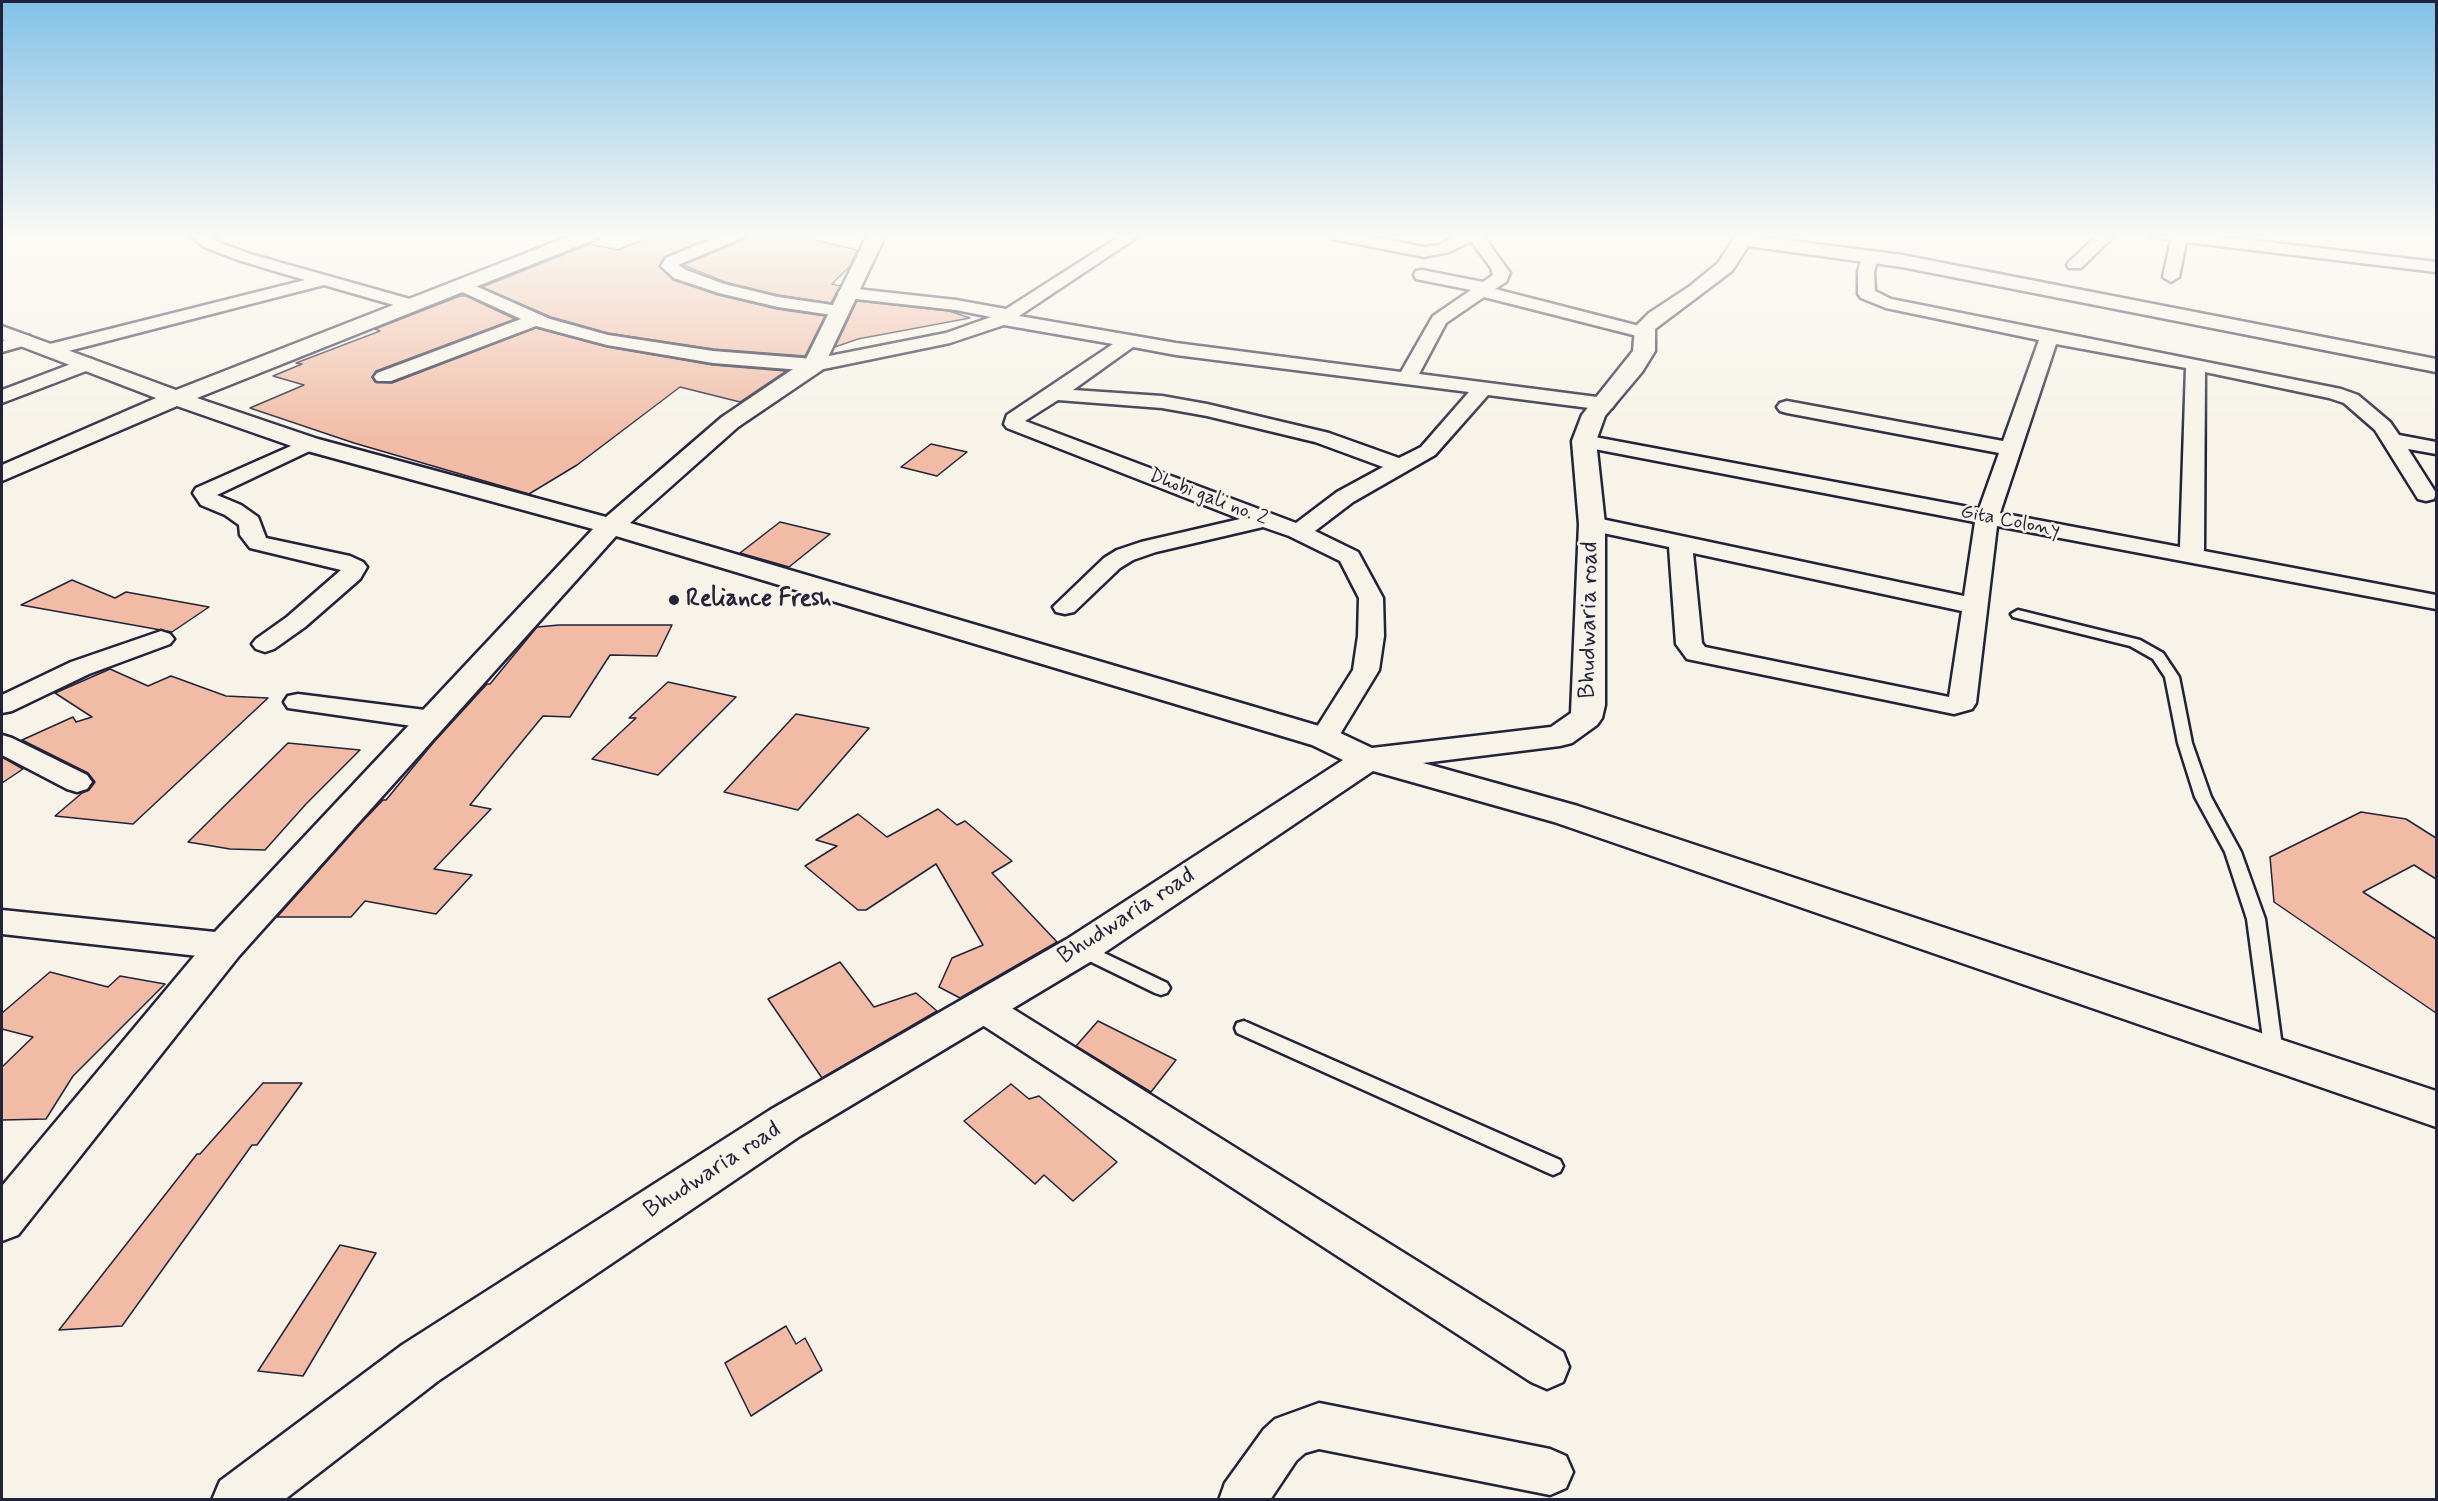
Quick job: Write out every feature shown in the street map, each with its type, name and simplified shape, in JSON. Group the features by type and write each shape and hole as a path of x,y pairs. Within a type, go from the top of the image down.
{"street":[{"path":"19,342 207,304"},
{"path":"502,304 536,320 607,340 713,357 814,365 950,338 1005,317 1025,304"},
{"path":"2,1220 225,946 611,526 730,422 814,365 842,304"},
{"path":"949,304 1005,317 1176,349 1605,404"},
{"path":"1407,379 1439,320 1463,304"},
{"path":"1537,304 1645,333"},
{"name":"Bhudwaria road","path":"239,1500 420,1363 785,1123 1081,949 1368,759 1560,736 1586,718 1589,705 1592,524 1584,441 1594,415 1634,367 1644,351 1645,327 1676,304"},
{"path":"1891,304 2049,337 2196,364 2334,393 2351,399 2383,426 2431,495 2436,516"},
{"path":"2119,304 2436,365"},
{"path":"2,474 176,398 411,305"},
{"path":"384,377 536,320"},
{"path":"1680,543 1689,644 1696,653 1954,706 1962,703 1987,518 2049,337"},
{"name":"Dhobi gali no. 2","path":"1129,341 1014,419 1014,424 1297,531 1350,557 1371,598 1371,636 1366,670 1324,738"},
{"path":"19,342 87,364 176,398 309,444 611,526 1324,738 1368,759 1566,814 2436,1109"},
{"path":"2,397 87,364"},
{"path":"2192,556 2196,364"},
{"path":"1297,531 1311,524 1345,497 1428,452 1484,388"},
{"path":"1054,394 1162,402 1207,410 1322,437 1400,466"},
{"path":"1787,406 2012,449"},
{"path":"2392,440 2436,448"},
{"name":"Gita Colony","path":"1584,441 2436,602"},
{"path":"265,644 296,622 351,574 355,567 342,561 258,543 252,535 250,522 233,510 209,500 204,493 309,444"},
{"path":"1065,607 1112,563 1125,555 1149,547 1264,520"},
{"path":"1592,524 1975,606"},
{"path":"2,705 80,668 161,639"},
{"path":"298,702 433,720"},
{"path":"2,744 76,782"},
{"path":"2,922 225,946"},
{"path":"982,1007 1547,1367"},
{"path":"1242,1500 1280,1445 1291,1435 1319,1426 1550,1472"}],"lane":[{"path":"2018,614 2135,643 2158,656 2172,677 2185,743 2203,797 2233,852 2256,920 2274,1054"},
{"path":"1081,949 1161,988"},
{"path":"1244,1028 1553,1166"}],"building":[{"path":"439,304 483,304 515,319 376,371 372,377 375,382 392,383 536,328 607,347 713,365 786,371 740,402 680,387 577,465 529,494 354,443 250,408 304,385 273,376 302,364 296,363 380,331 375,329"},
{"path":"521,304 756,304 825,316 805,356 713,349 608,333 551,317"},
{"path":"856,304 885,304 949,311 970,318 858,339 835,347"},
{"path":"931,444 967,452 937,476 901,467"},
{"path":"780,522 830,534 789,567 740,553"},
{"path":"72,580 115,598 126,592 209,607 172,632 21,605"},
{"path":"672,625 657,656 610,655 570,717 543,716 470,805 491,809 434,869 472,875 436,914 365,901 351,917 277,917 361,823 383,800 386,800 433,743 487,684 490,684 537,627"},
{"path":"110,669 148,686 171,676 226,696 268,698 133,824 55,816 82,793 89,790 95,782 88,773 22,740 73,717 76,722 92,717 55,693"},
{"path":"668,682 736,697 658,775 592,759 636,718 629,718"},
{"path":"796,714 869,728 798,810 724,792"},
{"path":"288,743 360,750 306,804 265,850 230,849 188,842"},
{"path":"2,757 23,769 2,783"},
{"path":"938,809 957,825 965,821 1012,861 992,873 1057,942 960,998 939,987 952,958 983,945 936,864 866,910 858,910 805,866 837,846 816,840 858,814 887,837"},
{"path":"2361,812 2406,819 2436,838 2436,879 2414,865 2363,892 2436,939 2436,1013 2274,902 2270,857"},
{"path":"840,962 874,1007 916,993 937,1011 822,1078 768,999"},
{"path":"50,972 108,987 120,976 165,984 73,1076 46,1119 2,1120 2,1067 33,1037 2,1029 2,1013"},
{"path":"1098,1021 1176,1060 1151,1092 1076,1046"},
{"path":"263,1083 302,1083 257,1145 252,1145 122,1326 59,1330 197,1154 200,1154"},
{"path":"1011,1084 1029,1099 1039,1096 1117,1162 1073,1201 1044,1175 1035,1184 964,1121"},
{"path":"340,1245 376,1253 303,1376 258,1371"},
{"path":"786,1326 796,1344 805,1338 822,1370 751,1416 725,1363"}],"place":[{"name":"Reliance Fresh","path":"674,600"}]}
